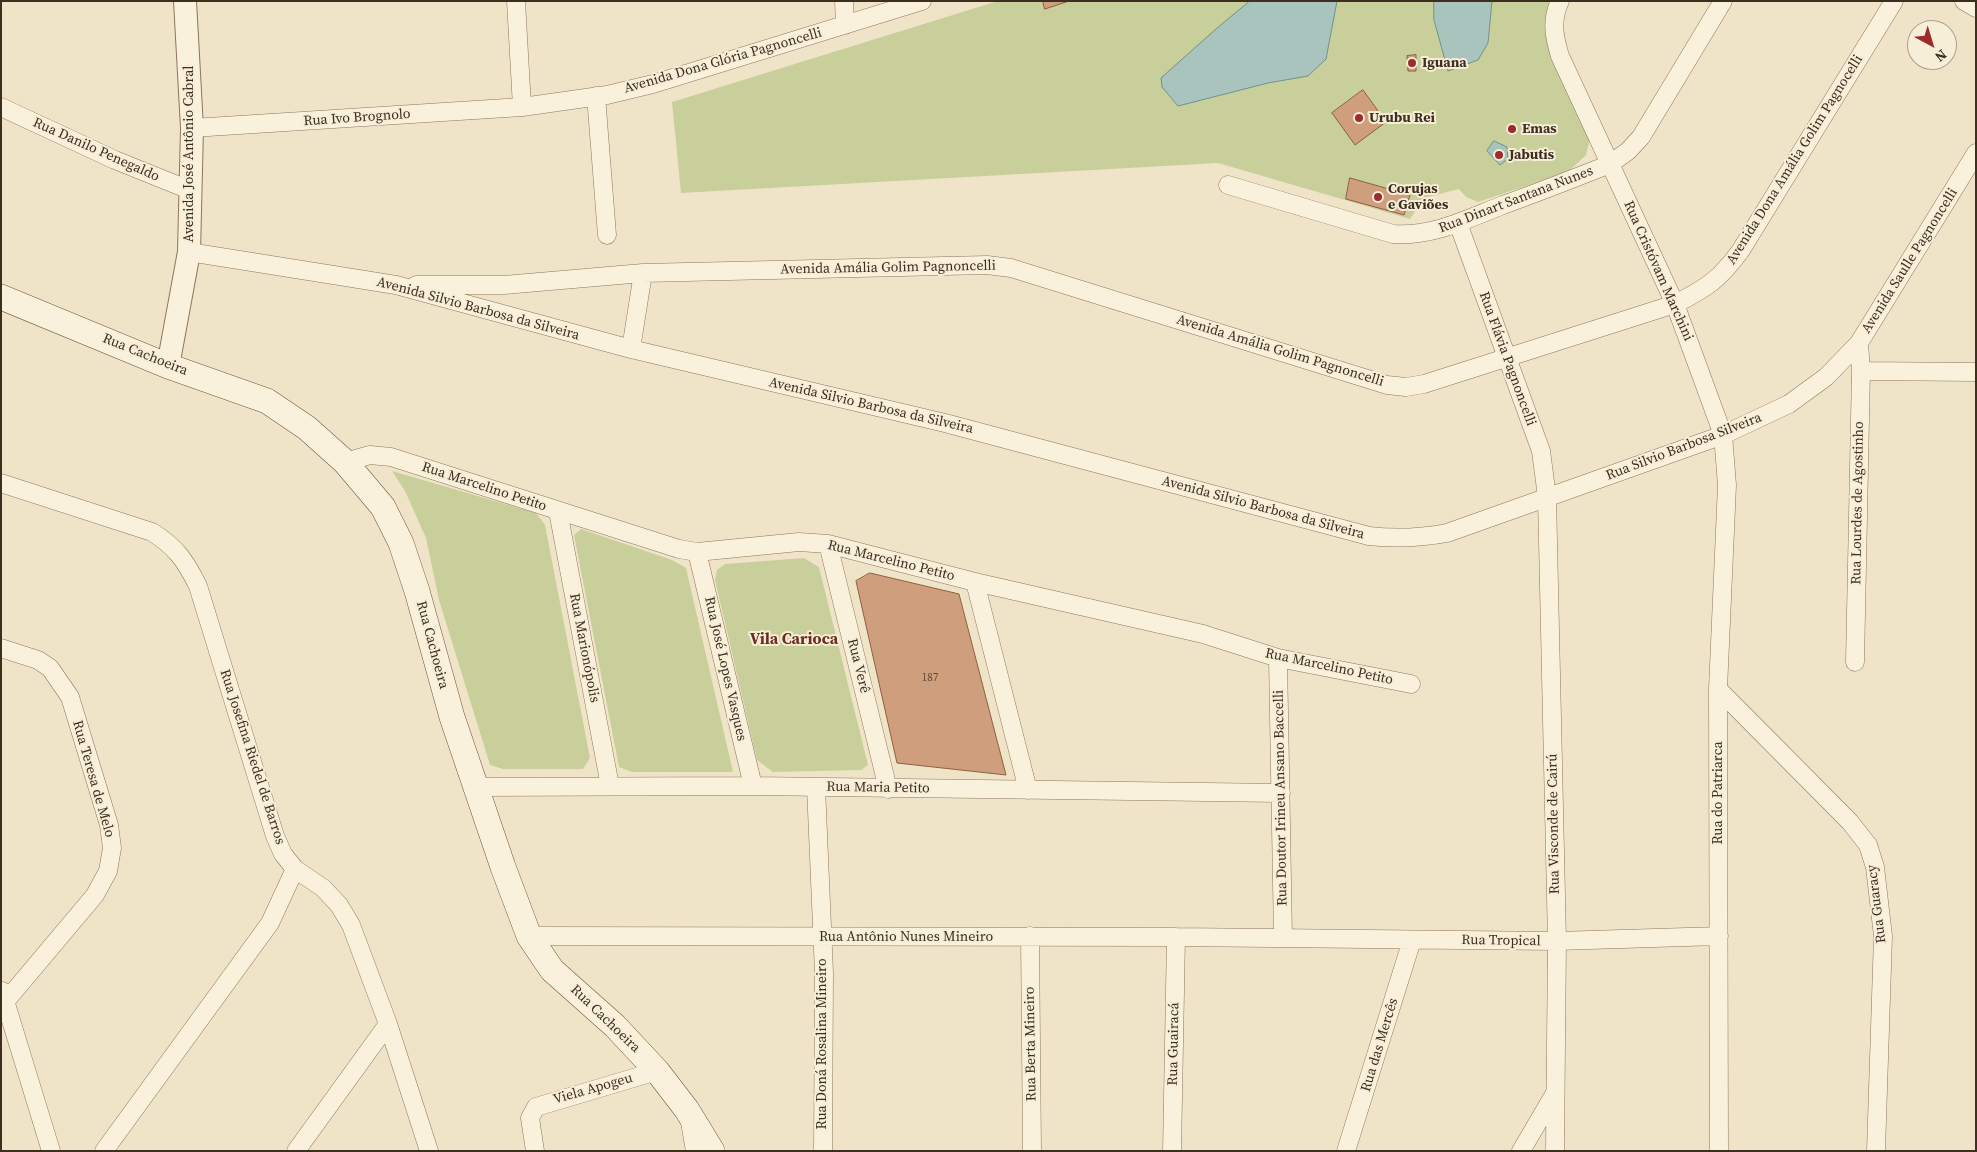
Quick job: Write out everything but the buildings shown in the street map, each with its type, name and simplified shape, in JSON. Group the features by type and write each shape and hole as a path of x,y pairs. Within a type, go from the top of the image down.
{"main road":[{"name":"Rua Cachoeira","path":"1,297 168,366 267,401 307,428 345,462 383,507 401,543 418,591 452,717 503,867 529,936 552,970 616,1026 657,1071 687,1110 712,1151"}],"street":[{"name":"Avenida José Antônio Cabral","path":"168,366 189,252 192,191 192,128 185,1"},
{"path":"516,1 522,107"},
{"path":"844,1 845,25"},
{"name":"Avenida Dona Glória Pagnoncelli","path":"522,107 596,96 653,84 922,1"},
{"name":"Rua Cristóvam Marchini","path":"1560,1 1554,14 1553,27 1560,56 1675,304 1723,435"},
{"name":"Rua Dinart Santana Nunes","path":"1228,185 1393,234 1429,233 1458,223 1610,164 1628,151 1640,137 1723,1"},
{"name":"Avenida Dona Amália Golim Pagnocelli","path":"1507,357 1675,304 1703,290 1725,273 1894,1"},
{"path":"1964,1 1976,8"},
{"path":"596,96 607,235"},
{"name":"Rua Danilo Penegaldo","path":"1,107 115,160 192,191"},
{"name":"Rua Ivo Brognolo","path":"192,128 522,107"},
{"name":"Avenida Saulle Pagnoncelli","path":"1859,344 1976,153"},
{"name":"Rua Flávia Pagnoncelli","path":"1458,223 1541,452 1547,497"},
{"name":"Avenida Silvio Barbosa da Silveira","path":"189,252 396,285 631,349 945,423 1369,536 1394,539 1421,538 1447,533 1547,497"},
{"name":"Avenida Amália Golim Pagnoncelli","path":"396,285 504,285 642,273 987,265 1011,268 1387,385 1406,387 1424,384 1507,357"},
{"path":"631,349 642,273"},
{"name":"Rua Lourdes de Agostinho","path":"1854,662 1859,344"},
{"name":"Rua Silvio Barbosa Silveira","path":"1547,497 1723,435 1789,404 1826,377 1859,344"},
{"path":"1860,371 1976,372"},
{"name":"Rua do Patriarca","path":"1719,1151 1718,689 1727,485 1723,435"},
{"name":"Rua Marcelino Petito","path":"345,462 370,455 391,457 679,549 697,552 800,542 828,544 975,582 1202,634 1278,658 1411,684"},
{"name":"Rua Josefina Riedel de Barros","path":"1,483 152,532 169,543 186,561 198,586 275,836 283,854 295,868 323,888 339,905 351,925 388,1024 429,1151"},
{"name":"Rua Visconde de Cairú","path":"1547,497 1557,941 1555,1151"},
{"name":"Rua Marionópolis","path":"558,511 610,786"},
{"name":"Rua Verê","path":"828,544 888,789"},
{"name":"Rua José Lopes Vasques","path":"697,552 752,786"},
{"path":"975,582 1028,790"},
{"name":"Rua Teresa de Melo","path":"1,648 38,660 50,668 70,697 109,824 112,848 108,871 94,895 3,996"},
{"name":"Rua Doutor Irineu Ansano Baccelli","path":"1278,658 1283,938"},
{"name":"Rua Guaracy","path":"1718,689 1850,822 1868,846 1875,867 1883,936 1876,1151"},
{"name":"Rua Maria Petito","path":"476,787 752,786 1281,793"},
{"name":"Rua Doná Rosalina Mineiro","path":"816,787 824,974 823,1151"},
{"path":"104,1151 270,923 295,868"},
{"name":"Rua Antônio Nunes Mineiro","path":"529,936 1283,938"},
{"name":"Rua Berta Mineiro","path":"1030,936 1032,1151"},
{"name":"Rua Tropical","path":"1283,938 1557,941 1719,936"},
{"name":"Rua Guairacá","path":"1172,1151 1176,937"},
{"name":"Rua das Mercês","path":"1346,1151 1412,940"},
{"path":"3,996 51,1151"},
{"path":"296,1151 388,1024"},
{"name":"Viela Apogeu","path":"535,1151 530,1126 532,1112 543,1103 657,1071"},
{"path":"1521,1151 1555,1092"},
{"path":"687,1110 695,1151"}],"green space":[{"path":"998,1 1552,1 1591,134 1586,155 1568,172 1478,202 1466,197 1459,189 1424,198 1410,219 1218,163 681,193 672,102"},
{"path":"392,471 536,513 545,525 590,758 583,769 503,769 490,765 439,600 426,538 405,491"},
{"path":"581,529 672,560 686,568 733,772 632,772 619,767 574,535"},
{"path":"804,558 819,567 868,765 861,770 773,772 757,760 715,580 717,570 725,564"}],"water":[{"path":"1250,1 1337,1 1326,59 1308,76 1268,83 1178,106 1162,87 1161,78"},
{"path":"1434,1 1492,1 1488,43 1478,60 1448,71 1434,20"},
{"name":"Jabutis","path":"1494,141 1507,147 1508,159 1500,165 1487,151"}],"place":[{"name":"Iguana","path":"1412,63"},
{"name":"Urubu Rei","path":"1359,118"},
{"name":"Emas","path":"1512,129"},
{"name":"Jabutis","path":"1499,155"},
{"name":"Corujas e Gaviões","path":"1378,197"}],"district":[{"name":"Vila Carioca","path":"794,640"}]}
